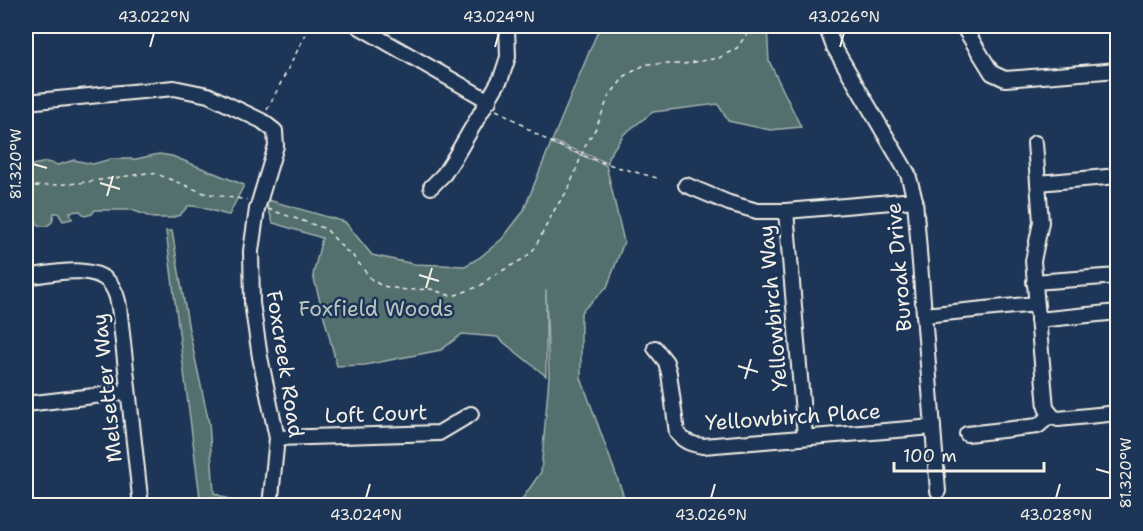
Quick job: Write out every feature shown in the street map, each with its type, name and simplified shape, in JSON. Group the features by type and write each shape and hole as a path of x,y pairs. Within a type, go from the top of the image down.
{"street":[{"path":"358,26 490,105"},
{"path":"431,187 444,174 490,105 506,68 507,26"},
{"name":"Buroak Drive","path":"826,26 838,56 908,174 915,200 938,492"},
{"path":"963,26 992,73 1005,80 1118,70"},
{"path":"26,102 174,88 208,95 262,121"},
{"name":"Foxcreek Road","path":"262,121 275,131 276,146 258,205 251,251 252,303 260,357 277,438 270,506"},
{"path":"1035,143 1041,222 1033,261 1046,408 1058,419 1118,413"},
{"path":"1038,183 1118,176"},
{"path":"686,185 729,203 757,211 786,211 915,200"},
{"name":"Yellowbirch Way","path":"786,211 805,437"},
{"name":"Melsetter Way","path":"26,277 83,271 96,274 112,286 118,301 141,506"},
{"path":"1034,282 1118,276"},
{"path":"924,315 1036,304"},
{"path":"1038,320 1118,312"},
{"name":"Yellowbirch Place","path":"655,348 666,362 677,433 691,444 703,446 933,427"},
{"path":"26,404 128,392"},
{"name":"Loft Court","path":"277,438 439,433 471,414"},
{"path":"967,434 1038,426 1051,415"}],"path":[{"path":"262,121 310,26"},
{"path":"26,187 80,183 147,173 157,174 204,193 246,200 326,229 344,249 349,250 372,280 382,286 407,290 431,289 448,295 456,295 480,286 525,258 534,249 556,207 568,190 609,96 625,76 646,64 683,64 719,58 736,48 752,26"},
{"path":"490,105 546,140 660,179"}],"green space":[{"path":"600,26 767,26 769,61 801,127 770,130 728,121 718,104 653,112 624,134 608,157 608,163 552,141"},
{"name":"Foxfield Woods","path":"551,143 606,165 624,242 607,287 581,312 581,378 627,505 339,505 340,502 520,502 541,472 549,377 546,290 546,376 497,337 462,334 441,350 365,365 337,366 313,275 322,238 273,223 265,199 345,222 372,255 414,264 465,266 502,239 523,212"},
{"path":"159,154 172,156 244,185 229,215 193,206 188,206 180,215 170,218 153,218 132,210 95,210 92,214 85,216 80,211 70,212 72,219 63,221 58,213 54,213 52,222 47,226 39,226 26,203 26,166 47,162 58,165 74,160 93,164 111,159 136,159"},
{"path":"166,231 172,231 189,330 209,423 214,493 241,505 214,505 200,497"}]}
